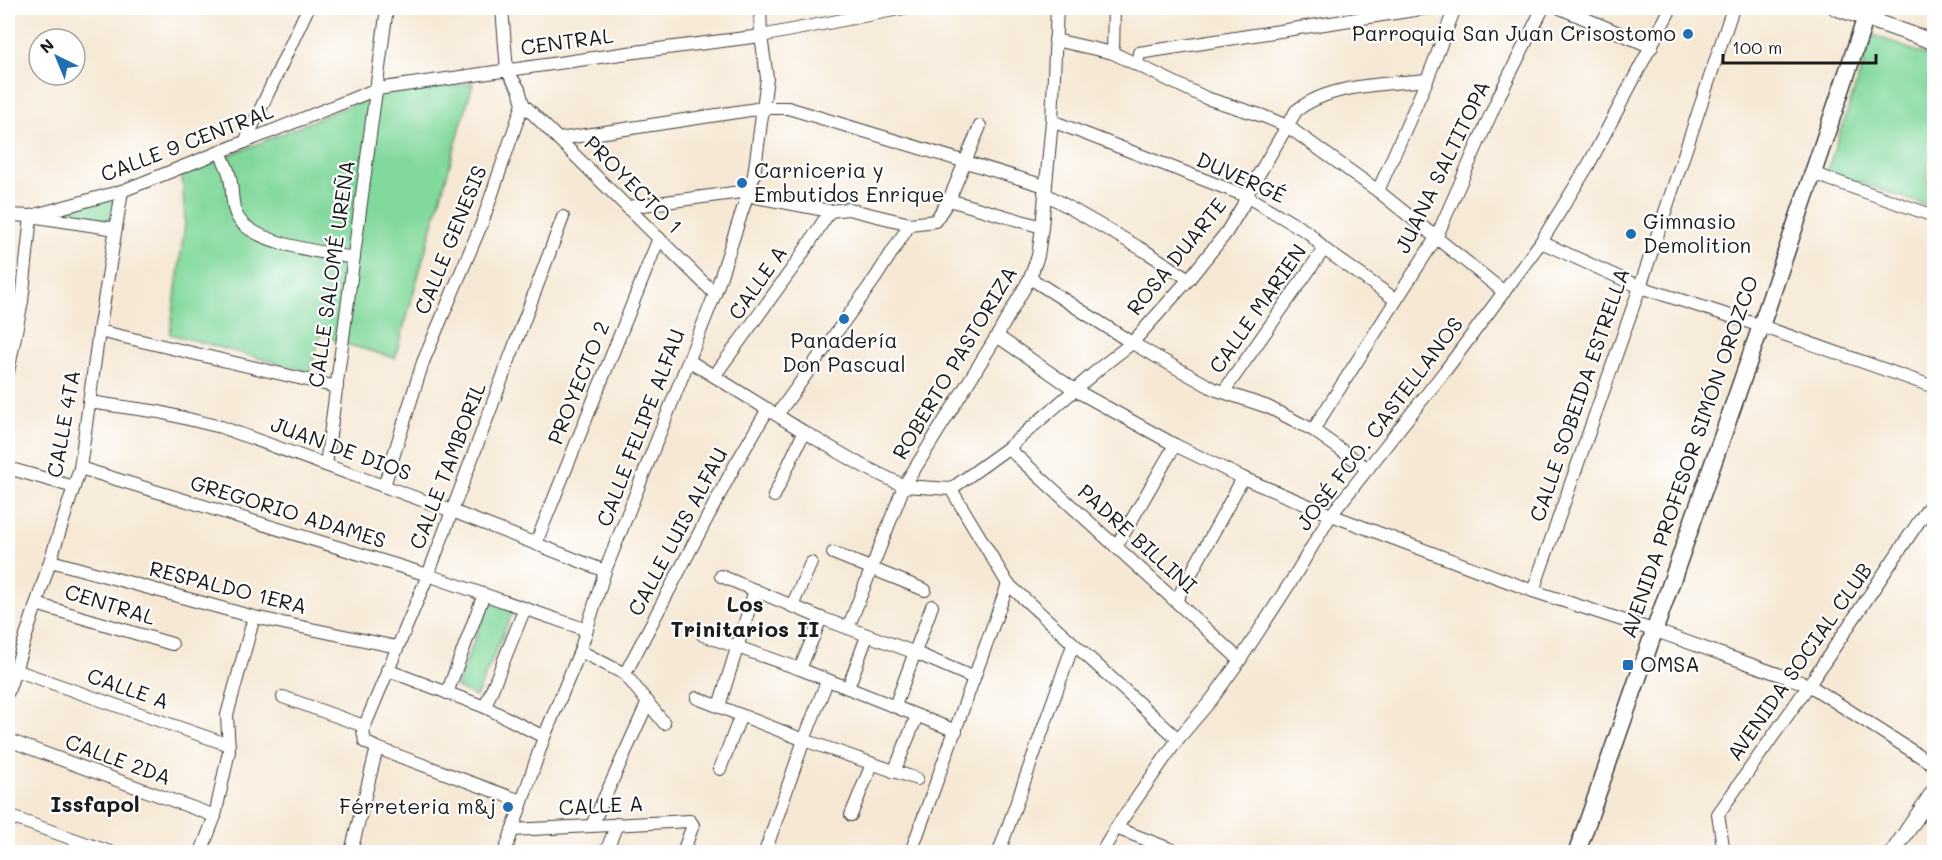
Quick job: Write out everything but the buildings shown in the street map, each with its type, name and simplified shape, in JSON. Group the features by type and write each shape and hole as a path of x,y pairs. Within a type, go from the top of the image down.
{"main road":[{"name":"AVENIDA PROFESOR SIMÓN OROZCO","path":"1577,852 1761,326 1867,13"}],"street":[{"path":"244,142 308,8"},
{"name":"CALLE SALOMÉ UREÑA","path":"326,465 387,8"},
{"path":"501,8 507,71 519,90 524,104"},
{"name":"CALLE FELIPE ALFAU","path":"505,852 544,737 580,651 605,571 715,294 754,175 767,78 760,8"},
{"name":"CENTRAL","path":"377,89 761,36 904,8"},
{"name":"ROBERTO PASTORIZA","path":"848,628 904,486 997,336 1030,278 1038,256 1052,121 1057,8"},
{"path":"1113,53 1114,8"},
{"path":"1138,59 1427,8"},
{"path":"1378,191 1427,80 1455,8"},
{"name":"JUANA SALTITOPA","path":"1313,430 1436,238 1498,98 1543,8"},
{"path":"1560,8 1652,47"},
{"name":"JOSÉ FCO. CASTELLANOS","path":"1102,852 1178,739 1212,699 1239,660 1292,580 1331,515 1445,371 1541,242 1589,164 1671,8"},
{"name":"CALLE SOBEIDA ESTRELLA","path":"1533,591 1640,287 1733,8"},
{"path":"1836,8 1867,13 1935,42"},
{"path":"1055,40 1138,59 1206,98 1287,126 1378,191 1504,292"},
{"name":"ROSA DUARTE","path":"951,489 1008,448 1131,343 1189,279 1226,233 1296,111 1308,101 1321,95 1370,86 1427,80"},
{"name":"CALLE 9 CENTRAL","path":"8,215 31,216 122,191 377,89"},
{"name":"PROYECTO 1","path":"524,104 715,294"},
{"name":"CALLE GENESIS","path":"384,486 423,362 482,223 524,104"},
{"path":"559,139 763,108 788,108 966,161 1045,190 1189,279"},
{"name":"DUVERGÉ","path":"1052,121 1246,196 1309,232 1324,249 1396,300"},
{"path":"628,207 748,191 755,197 830,211 848,209 910,224 936,221 949,200 980,126"},
{"path":"220,152 230,176 236,217 249,229 268,239 311,251 354,258"},
{"path":"1812,173 1935,216"},
{"name":"CALLE 4TA","path":"8,692 80,468 122,191"},
{"path":"949,200 1042,227"},
{"name":"CALLE A","path":"715,375 797,262 830,211"},
{"path":"8,372 22,301 31,216 116,229"},
{"name":"CALLE TAMBORIL","path":"364,726 428,575 563,217"},
{"name":"CALLE LUIS ALFAU","path":"625,674 734,467 876,277 910,224"},
{"name":"PROYECTO 2","path":"536,543 659,238"},
{"path":"1541,242 1640,287 1761,326 1935,387"},
{"name":"CALLE MARIEN","path":"1224,391 1324,249"},
{"path":"1030,278 1131,343 1214,389 1268,407 1313,430 1368,469"},
{"path":"8,299 22,301"},
{"path":"99,331 337,387"},
{"path":"997,336 1075,390 1175,446 1243,478 1331,515 1533,591 1809,685 1935,765"},
{"path":"688,360 863,466 904,486 951,489 1008,584 1178,739"},
{"name":"JUAN DE DIOS","path":"89,402 159,412 221,427 452,511 605,571"},
{"path":"774,496 804,432"},
{"path":"1116,547 1175,446"},
{"name":"PADRE BILLINI","path":"1008,448 1239,660"},
{"path":"8,468 74,487"},
{"name":"GREGORIO ADAMES","path":"80,468 428,575 587,630"},
{"path":"1176,601 1243,478"},
{"name":"AVENIDA SOCIAL CLUB","path":"1724,852 1718,814 1935,499"},
{"path":"833,553 925,590"},
{"name":"RESPALDO 1ERA","path":"51,561 254,617 397,647"},
{"path":"792,606 810,563"},
{"path":"721,576 974,678"},
{"path":"911,852 1008,584"},
{"path":"719,706 755,590"},
{"path":"447,693 484,594"},
{"name":"CENTRAL","path":"36,604 172,644"},
{"path":"895,706 932,606"},
{"path":"485,707 525,608"},
{"path":"201,852 215,816 229,752 227,715 254,617"},
{"path":"800,669 821,618"},
{"path":"703,635 800,669 956,731"},
{"path":"848,688 867,636"},
{"path":"999,852 1073,645"},
{"path":"580,651 625,674 664,723"},
{"name":"CALLE A","path":"15,670 229,745"},
{"path":"387,670 485,707 544,737"},
{"path":"765,852 827,681"},
{"path":"283,697 364,726 365,741 377,748 521,801"},
{"path":"697,698 804,740 917,780"},
{"path":"592,825 648,702"},
{"path":"720,769 741,715"},
{"path":"894,771 917,716"},
{"name":"CALLE 2DA","path":"8,740 215,816"},
{"path":"351,852 377,748"},
{"path":"851,815 872,764"},
{"path":"1893,852 1935,791"},
{"path":"8,816 110,852"},
{"name":"CALLE A","path":"512,830 690,821 693,825 683,852"},
{"path":"606,852 617,824"},
{"path":"1116,828 1178,852"}],"green space":[{"path":"1873,35 1934,58 1934,208 1827,171"},
{"path":"473,83 395,358 349,345 321,334 310,372 170,334 185,223 182,175 380,93"},
{"path":"117,196 114,221 58,212"},
{"path":"489,603 514,609 476,697 456,687"}],"sand":[{"path":"1934,149 1934,195 1927,172"}],"place":[{"name":"Parroquia San Juan Crisostomo","path":"1688,34"},
{"name":"Carniceria y Embutidos Enrique","path":"742,183"},
{"name":"Gimnasio Demolition","path":"1631,234"},
{"name":"Panadería Don Pascual","path":"844,319"},
{"name":"OMSA","path":"1628,665"},
{"name":"Férreteria m&j","path":"508,807"}],"district":[{"name":"Los Trinitarios II","path":"745,616"},
{"name":"Issfapol","path":"95,804"}]}
